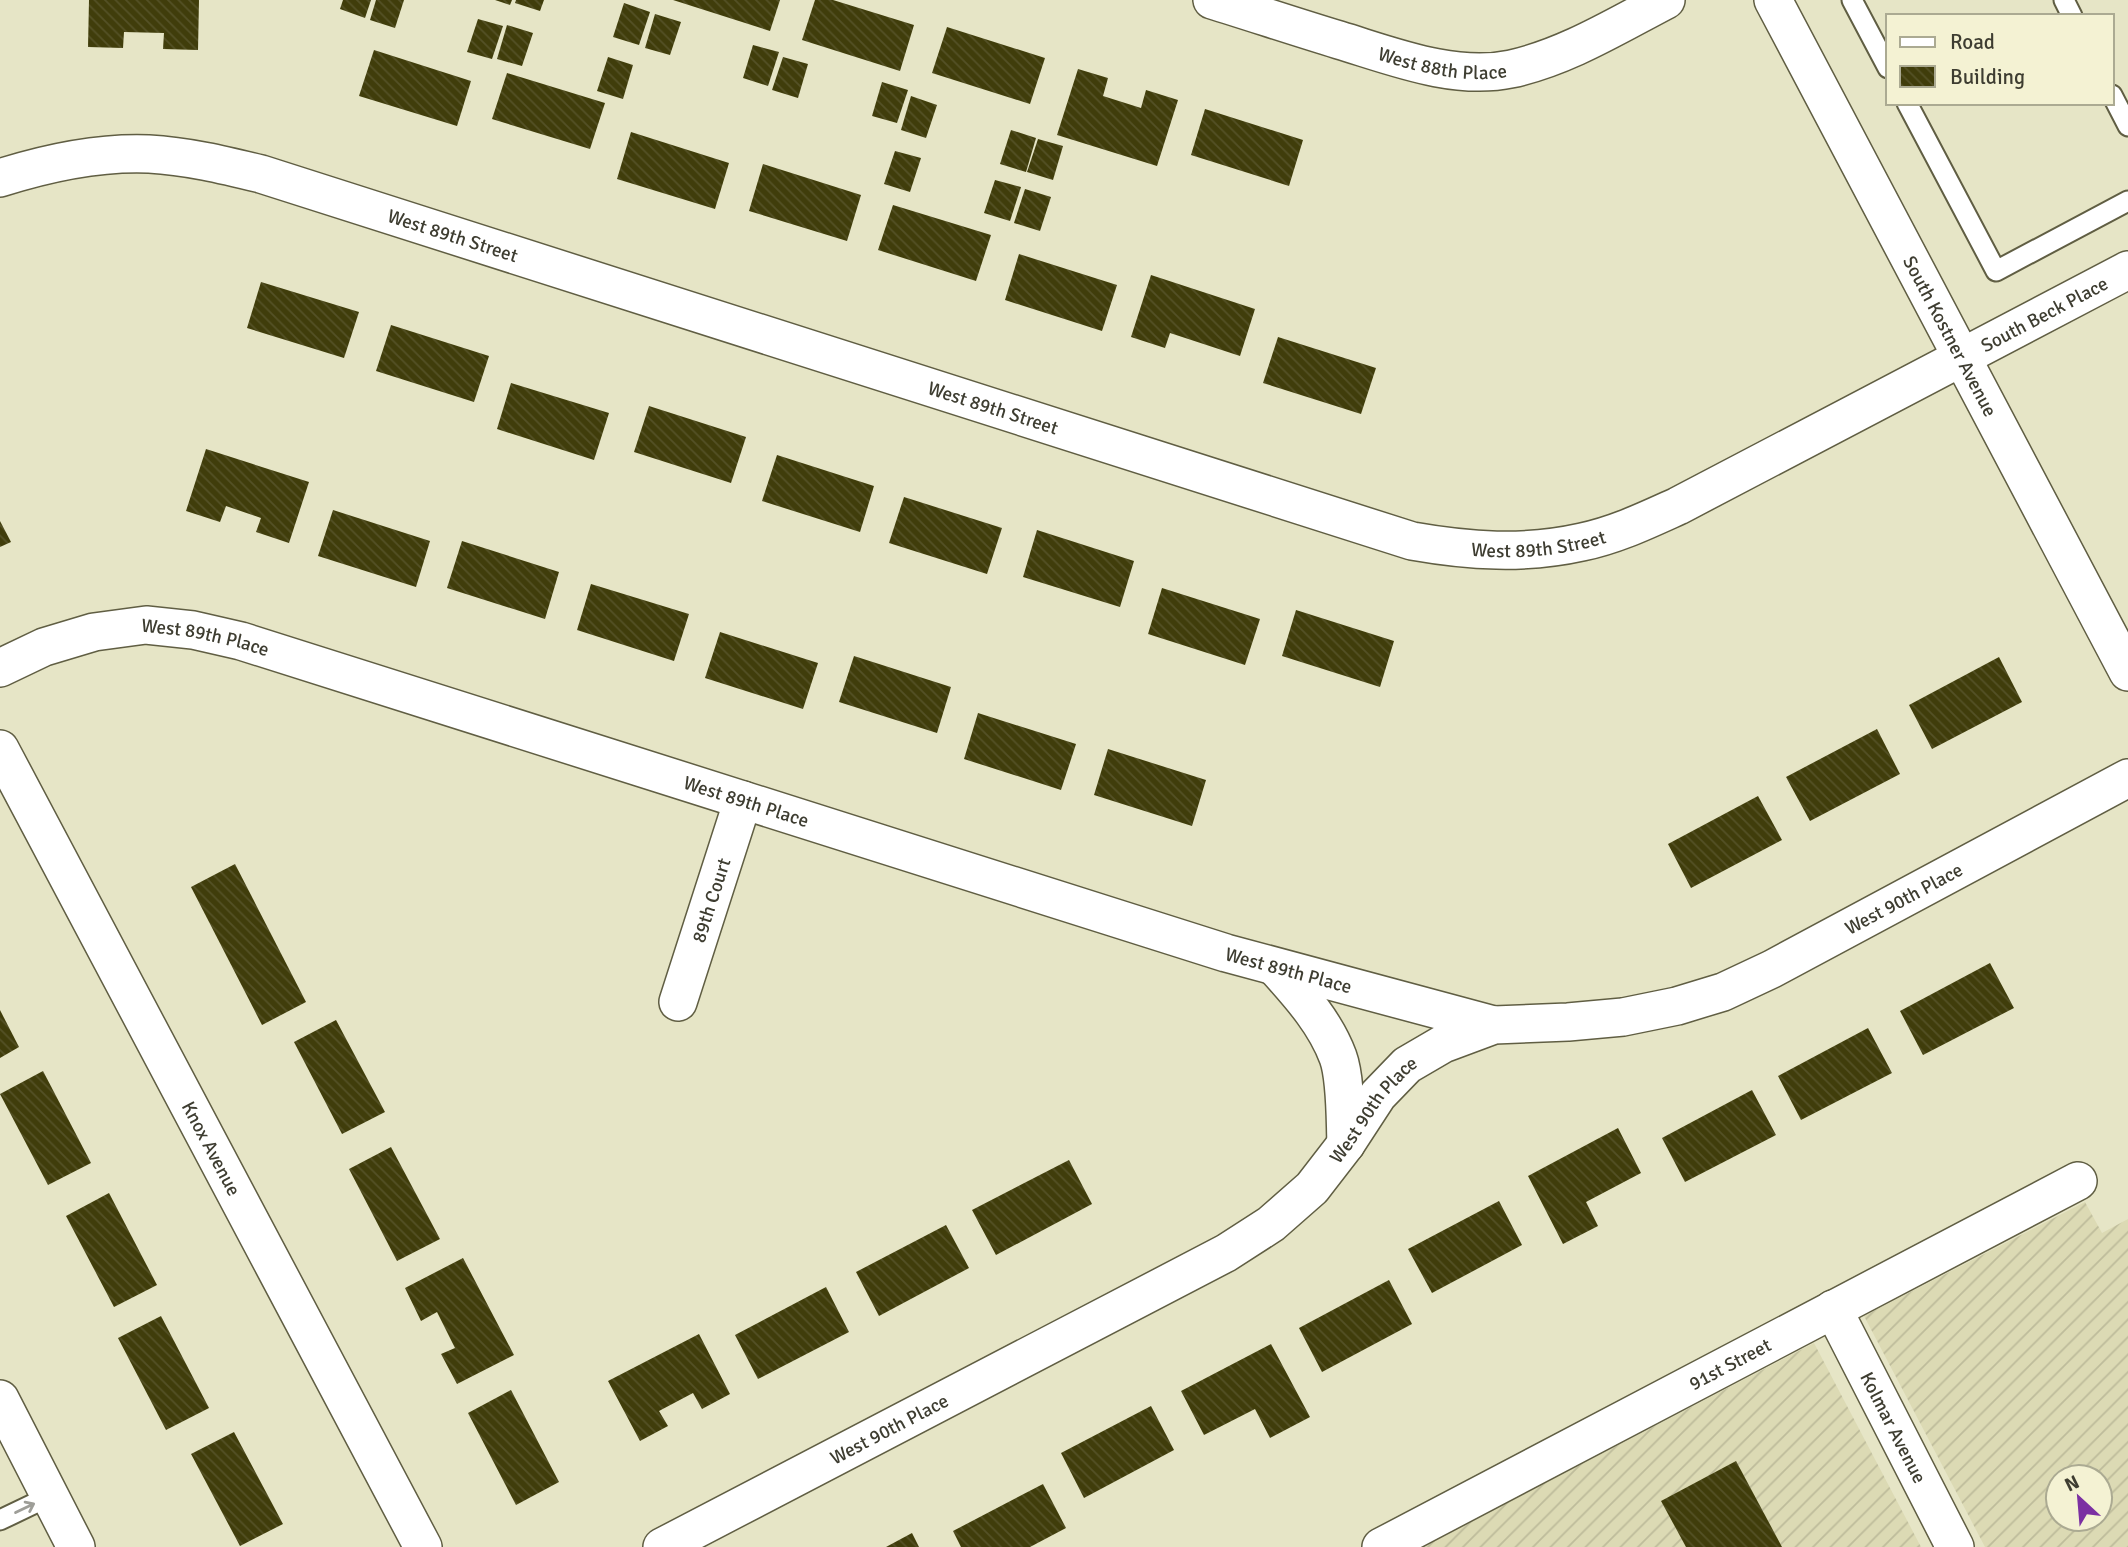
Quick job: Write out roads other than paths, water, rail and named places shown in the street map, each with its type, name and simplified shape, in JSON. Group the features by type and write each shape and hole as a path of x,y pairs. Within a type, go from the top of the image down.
{"street":[{"name":"West 88th Place","path":"1212,0 1423,66 1468,71 1508,70 1541,60 1570,49 1666,0"},
{"name":"South Kostner Avenue","path":"1773,0 2128,672"},
{"name":"West 89th Street","path":"0,178 88,157 149,154 210,162 261,174 1412,541 1461,549 1521,550 1582,542 1628,528 1678,506 1960,357"},
{"name":"South Beck Place","path":"1960,357 2128,270"},
{"name":"West 89th Place","path":"0,668 44,647 94,632 146,625 192,630 241,640 1276,968 1493,1025"},
{"name":"Knox Avenue","path":"0,750 423,1547"},
{"name":"West 90th Place","path":"662,1547 1226,1253 1271,1224 1312,1188 1346,1144 1378,1095 1407,1065 1443,1044 1493,1025 1623,1017 1677,1006 1723,992 1772,969 2128,778"},
{"name":"89th Court","path":"678,1002 743,800"},
{"path":"1276,968 1313,1010 1338,1058 1345,1103 1346,1144"},
{"name":"91st Street","path":"1381,1547 2078,1181"},
{"name":"Kolmar Avenue","path":"1833,1309 1955,1547"},
{"path":"4,1415 76,1547"}],"lane":[{"path":"1852,0 1886,64"},
{"path":"2114,99 2128,126"},
{"path":"1908,105 1996,271 2128,201"},
{"path":"0,1520 50,1496"}]}
